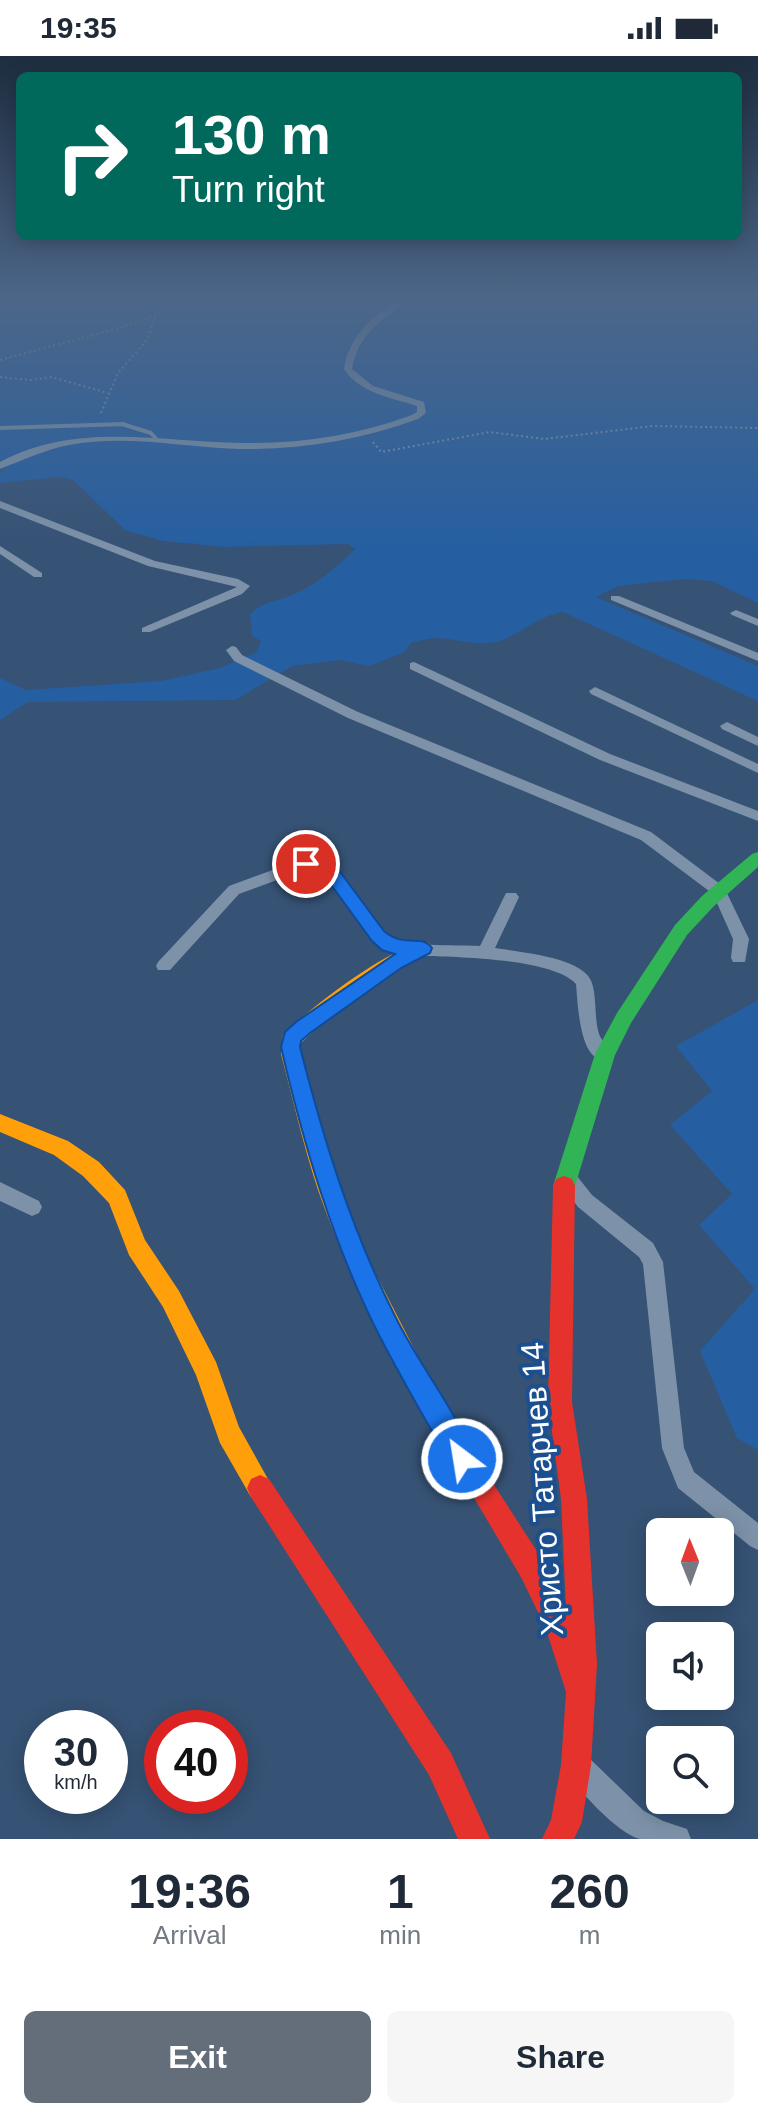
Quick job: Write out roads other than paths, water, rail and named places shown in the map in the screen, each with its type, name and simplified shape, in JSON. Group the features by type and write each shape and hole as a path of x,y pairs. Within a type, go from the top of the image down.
{"street":[{"path":"0,466 17,456 86,438 112,436 265,445 369,431 405,421 424,409 421,404 357,380"},
{"path":"0,504 152,564 234,581 244,586 238,592 146,630"},
{"path":"0,549 38,575"},
{"path":"615,598 758,657"},
{"path":"736,613 758,623"},
{"path":"232,650 238,658 353,715 646,836 719,891 741,939 739,958"},
{"path":"414,666 605,757 758,816"},
{"path":"595,691 758,769"},
{"path":"727,726 758,742"},
{"name":"Христо Татарчев 14","path":"558,1839 566,1822 576,1765 583,1664 574,1499 560,1402 565,1259 562,1192 605,1054 681,930 719,891 758,858"},
{"path":"164,966 234,890 313,863 326,866 332,872 383,941 395,948 485,952 562,967 580,976 584,982 588,1031 605,1054"},
{"path":"485,952 511,897"},
{"path":"423,948 395,963 303,1027 290,1041 291,1054 329,1190 387,1325 433,1411 532,1569 559,1626 580,1694"},
{"path":"0,1123 61,1148 91,1169 117,1197 137,1247 171,1299 207,1371 229,1434 271,1507 440,1764 474,1839"},
{"path":"566,1177 585,1201 646,1250 653,1262 673,1448 686,1480 758,1538"},
{"path":"0,1191 32,1207"},
{"path":"576,1765 630,1819 655,1835 677,1839"}],"lane":[{"path":"98,419 151,433 157,440"},
{"path":"0,428 124,424"}]}
